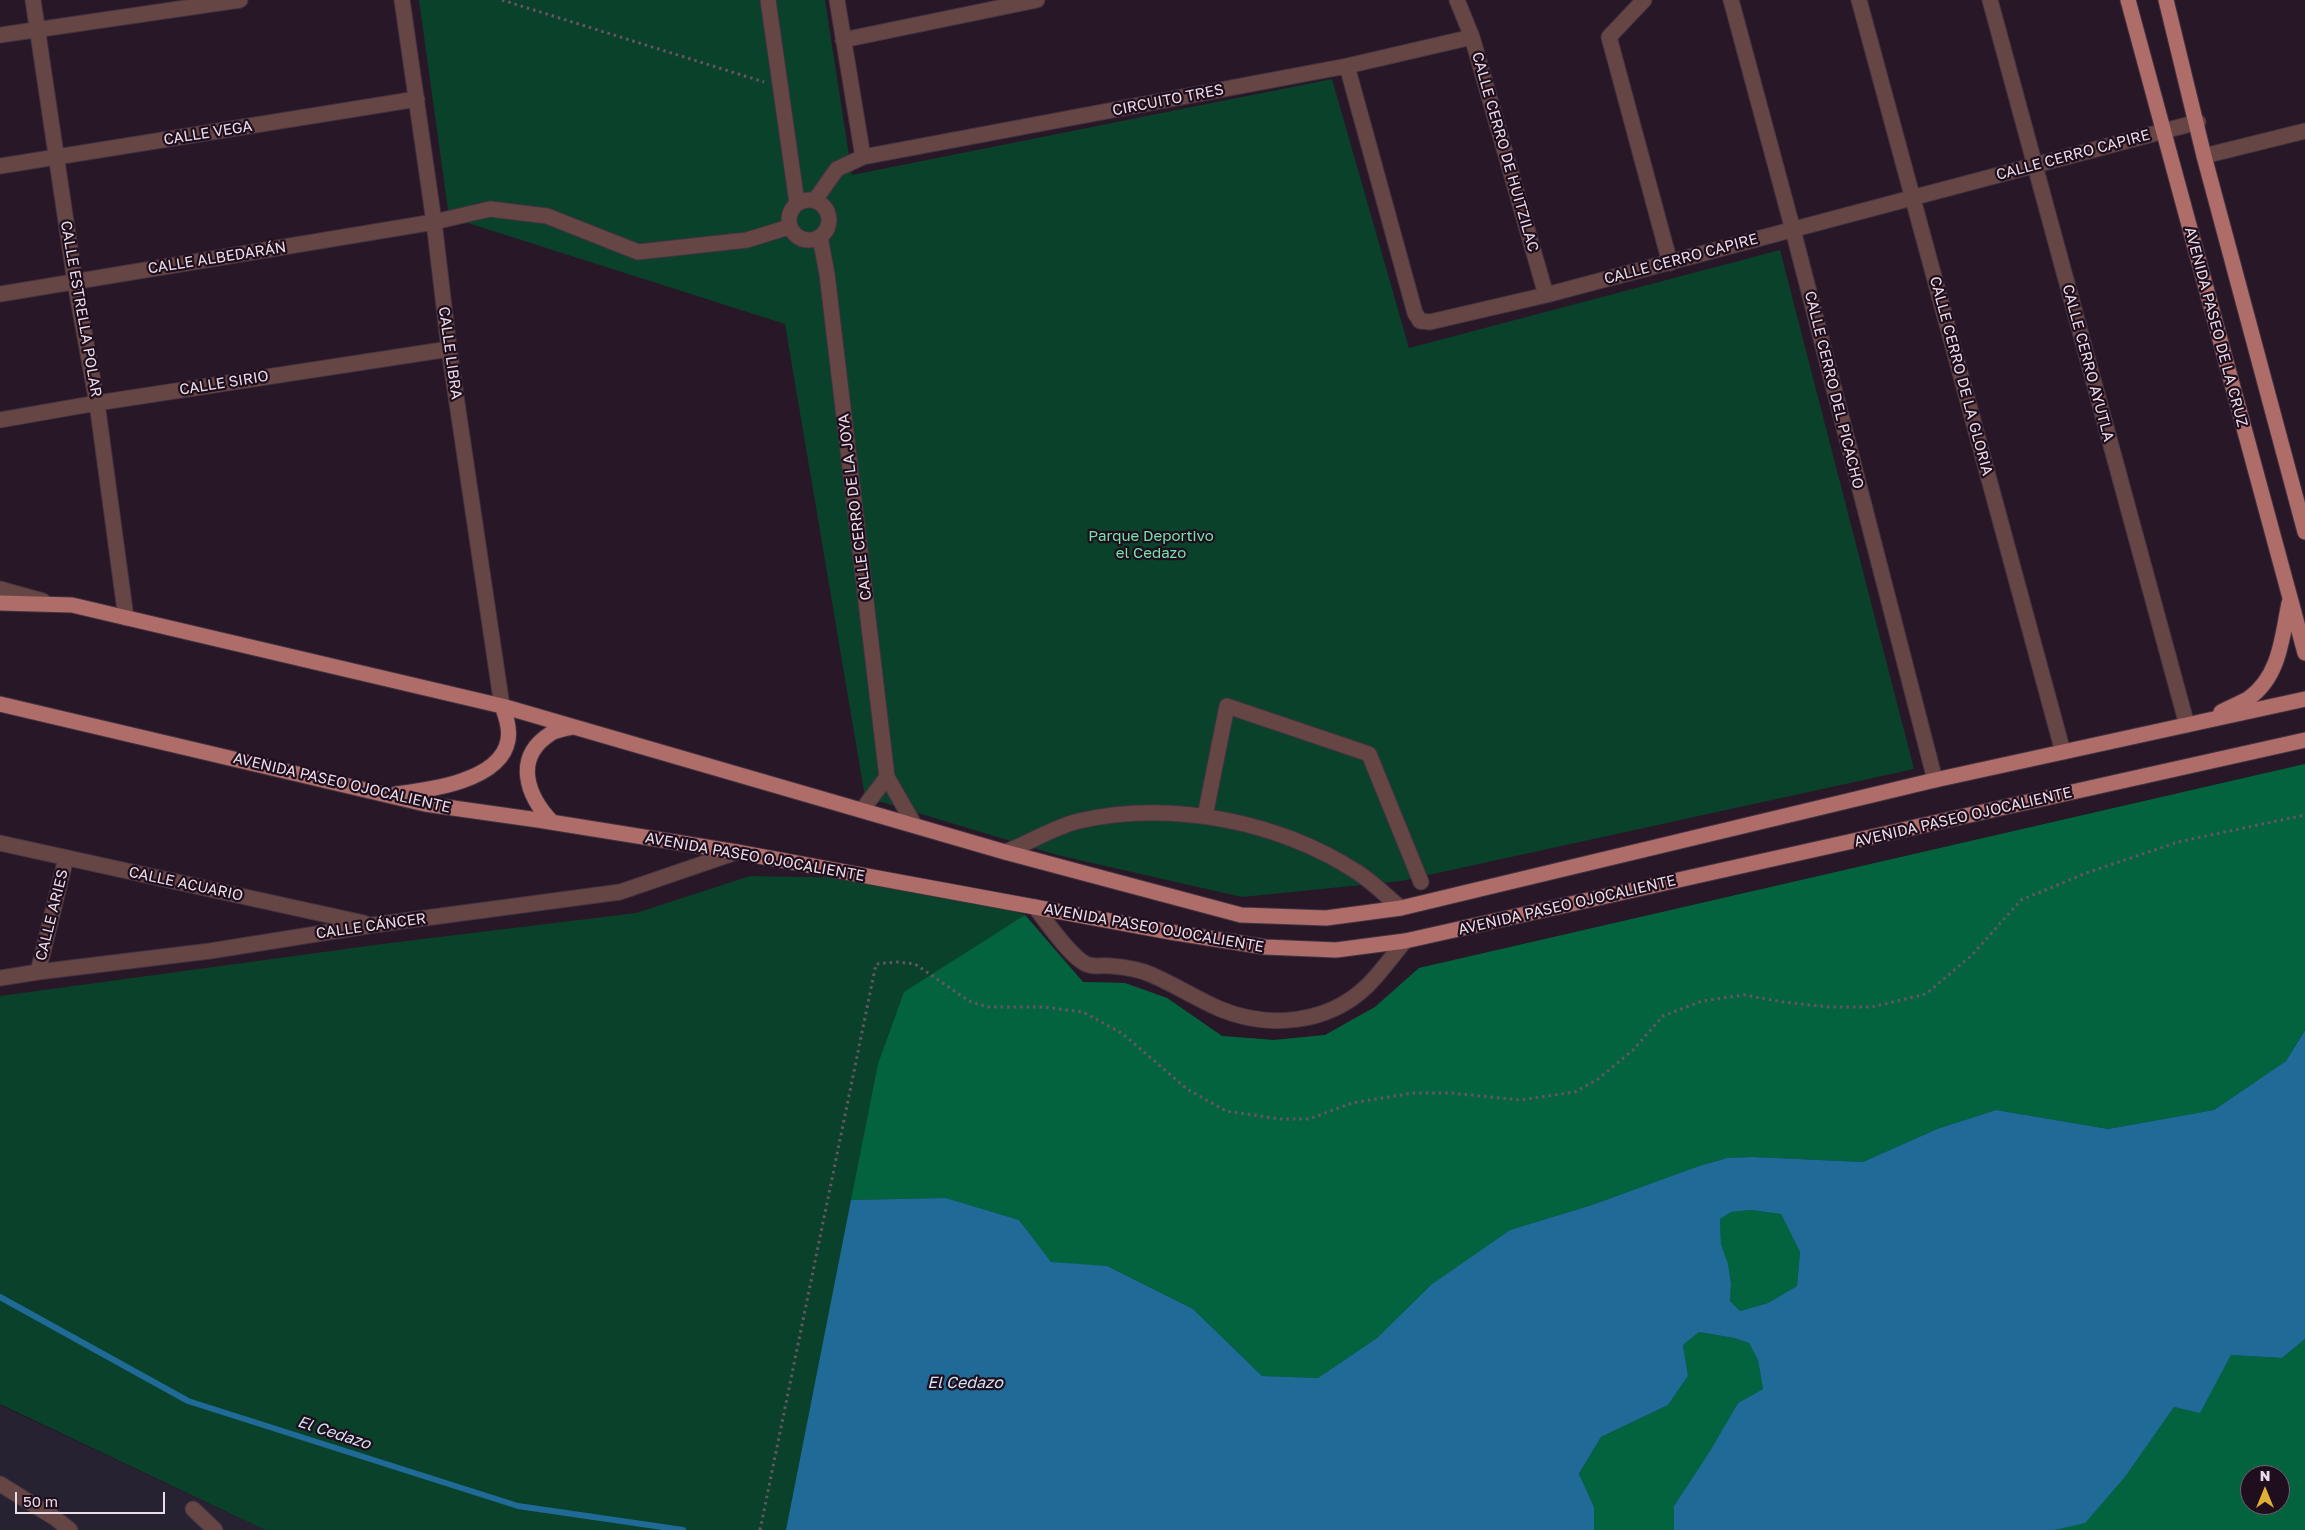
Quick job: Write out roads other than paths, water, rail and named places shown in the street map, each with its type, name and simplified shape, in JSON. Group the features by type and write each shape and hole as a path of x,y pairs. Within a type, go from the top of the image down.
{"main road":[{"name":"AVENIDA PASEO DE LA CRUZ","path":"2128,0 2305,653"},
{"path":"2166,0 2198,122 2204,156 2305,532"},
{"path":"2194,724 2249,698 2265,684 2276,666 2290,599"},
{"name":"AVENIDA PASEO OJOCALIENTE","path":"0,603 72,605 502,706 914,824 1005,852 1241,915 1326,918 1401,908 1935,780 2305,699"},
{"name":"AVENIDA PASEO OJOCALIENTE","path":"0,704 425,804 552,822 737,852 1264,947 1336,950 1405,941 2305,740"},
{"path":"387,795 426,790 466,779 489,770 508,741 508,722 502,706"},
{"path":"552,822 539,809 529,785 527,766 534,748 551,732 574,727"}],"street":[{"name":"CALLE ESTRELLA POLAR","path":"33,0 75,282 97,403 126,618"},
{"path":"0,35 240,0"},
{"name":"CALLE LIBRA","path":"402,0 434,222 449,349 502,706"},
{"path":"768,0 797,202"},
{"path":"837,0 863,157"},
{"path":"843,40 1037,0"},
{"path":"1644,0 1609,37 1670,263"},
{"name":"CALLE CERRO DEL PICACHO","path":"1731,0 1793,230 1935,780"},
{"name":"CALLE CERRO DE LA GLORIA","path":"1859,0 2063,752"},
{"name":"CALLE CERRO AYUTLA","path":"1990,0 2034,165 2194,724"},
{"name":"CALLE CERRO DE HUITZILAC","path":"1463,3 1546,295"},
{"name":"CIRCUITO TRES","path":"815,200 837,169 863,157 1347,66 1472,37"},
{"name":"CALLE CERRO CAPIRE","path":"1347,66 1415,313 1420,321 1430,322 1670,263 2198,122"},
{"name":"CALLE VEGA","path":"0,166 417,99"},
{"path":"2204,156 2305,131"},
{"path":"815,200 823,205 828,213 830,222 827,231 820,237 812,241 802,240 794,235 789,227 788,218 791,209 797,202 815,200"},
{"name":"CALLE ALBEDARÁN","path":"0,294 434,222 490,208 547,216 638,252 747,240 789,227"},
{"name":"CALLE CERRO DE LA JOYA","path":"820,237 827,274 887,777"},
{"name":"CALLE SIRIO","path":"0,420 97,403 449,349"},
{"path":"0,590 52,603"},
{"path":"1205,816 1227,706 1369,754 1421,882"},
{"path":"862,810 887,777 914,824"},
{"path":"1005,852 1040,835 1078,821 1158,812 1205,816 1250,825 1289,838 1358,872 1401,908"},
{"name":"CALLE ACUARIO","path":"0,843 373,925"},
{"name":"CALLE CÁNCER","path":"0,978 210,952 373,925 620,892 737,852"},
{"name":"CALLE ARIES","path":"38,972 66,858"},
{"path":"1035,907 1067,948 1087,965 1113,966 1150,974 1221,1009 1246,1017 1271,1021 1293,1021 1320,1014 1345,1003 1365,988 1405,941"},
{"path":"0,1484 55,1518 70,1530"},
{"path":"193,1509 215,1530"}],"water":[{"path":"2305,1030 2305,1339 2282,1358 2231,1355 2200,1413 2174,1407 2125,1477 2085,1523 2055,1530 1674,1530 1674,1506 1710,1451 1738,1403 1763,1389 1758,1360 1749,1343 1734,1338 1699,1332 1683,1345 1688,1376 1668,1405 1601,1437 1579,1474 1594,1507 1594,1530 786,1530 851,1200 946,1198 1019,1220 1051,1262 1107,1266 1193,1309 1262,1376 1318,1378 1377,1338 1432,1284 1510,1230 1592,1205 1699,1166 1727,1158 1753,1157 1863,1162 1937,1129 1996,1110 2108,1129 2214,1110 2286,1061","holes":["1751,1210 1781,1214 1800,1252 1797,1286 1768,1303 1740,1311 1730,1301 1731,1284 1728,1264 1721,1244 1720,1219 1731,1212"]}],"waterway":[{"name":"El Cedazo","path":"0,1297 188,1401 518,1506 683,1530"}],"park label":[{"name":"Parque Deportivo el Cedazo","path":"1151,544"}]}
